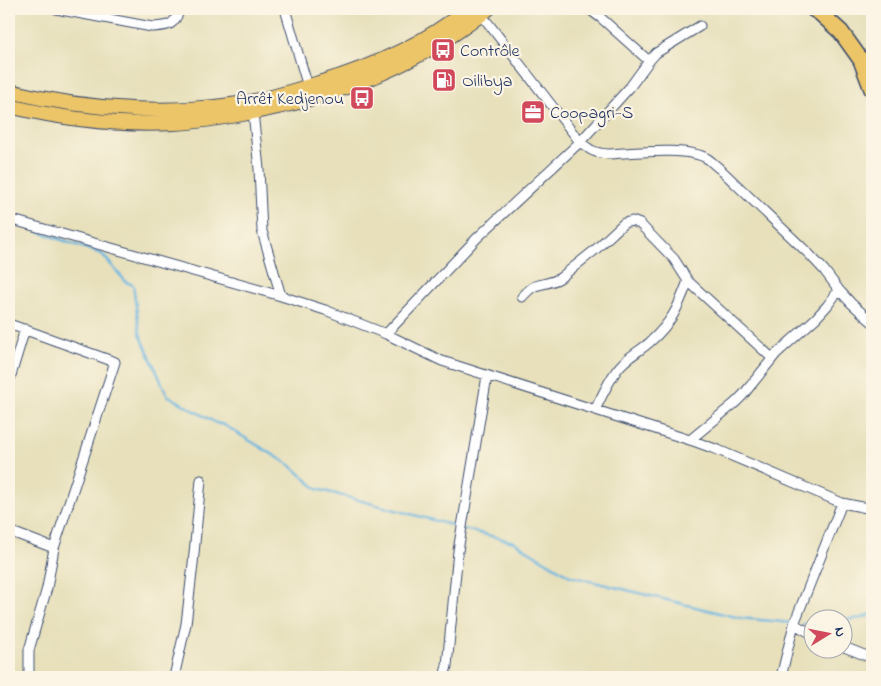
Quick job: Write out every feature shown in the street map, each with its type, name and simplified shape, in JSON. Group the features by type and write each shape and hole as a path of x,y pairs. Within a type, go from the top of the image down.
{"highway":[{"path":"814,9 840,32 861,60 872,89"}],"main road":[{"path":"9,91 37,98 86,106 174,109 222,106 264,99 350,74 408,48 449,24 468,9"},
{"path":"9,106 84,120 124,124 174,124 224,118 308,100 385,72 417,56 484,11"}],"street":[{"path":"56,9 79,11 152,27 166,26 176,20 180,9"},
{"path":"285,9 308,86"},
{"path":"589,9 649,61"},
{"path":"484,11 580,142 588,149 596,153 608,154 667,152 695,154 707,159 720,169 809,254 851,303 872,322"},
{"path":"386,334 477,238 580,142 630,87 656,54 700,26"},
{"path":"253,112 259,169 262,231 281,296"},
{"path":"9,219 325,310 386,334 442,361 690,440 718,450 842,504 872,509"},
{"path":"522,297 529,289 535,286 560,278 595,250 624,223 632,221 640,224 674,260 688,281 772,358"},
{"path":"595,410 622,363 651,341 672,318 679,307 688,281"},
{"path":"690,440 739,399 772,358 816,318 839,290"},
{"path":"9,324 115,362 54,548 47,588 29,650 29,677"},
{"path":"9,382 25,330"},
{"path":"444,677 447,666 458,551 487,376"},
{"path":"174,677 186,624 201,480"},
{"path":"781,677 794,624 842,504"},
{"path":"9,532 54,548"},
{"path":"794,624 804,630"},
{"path":"854,651 872,658"}],"waterway":[{"path":"37,231 102,254 126,282 133,285 140,334 167,395 216,423 224,425 290,465 317,489 459,527"},
{"path":"464,529 514,542 570,576 740,618 792,623"},
{"path":"854,619 872,614"}],"place":[{"name":"Contrôle","path":"443,50"},
{"name":"Oilibya","path":"444,80"},
{"name":"Arrêt Kedjenou","path":"362,98"},
{"name":"Coopagri-S","path":"533,112"}]}
